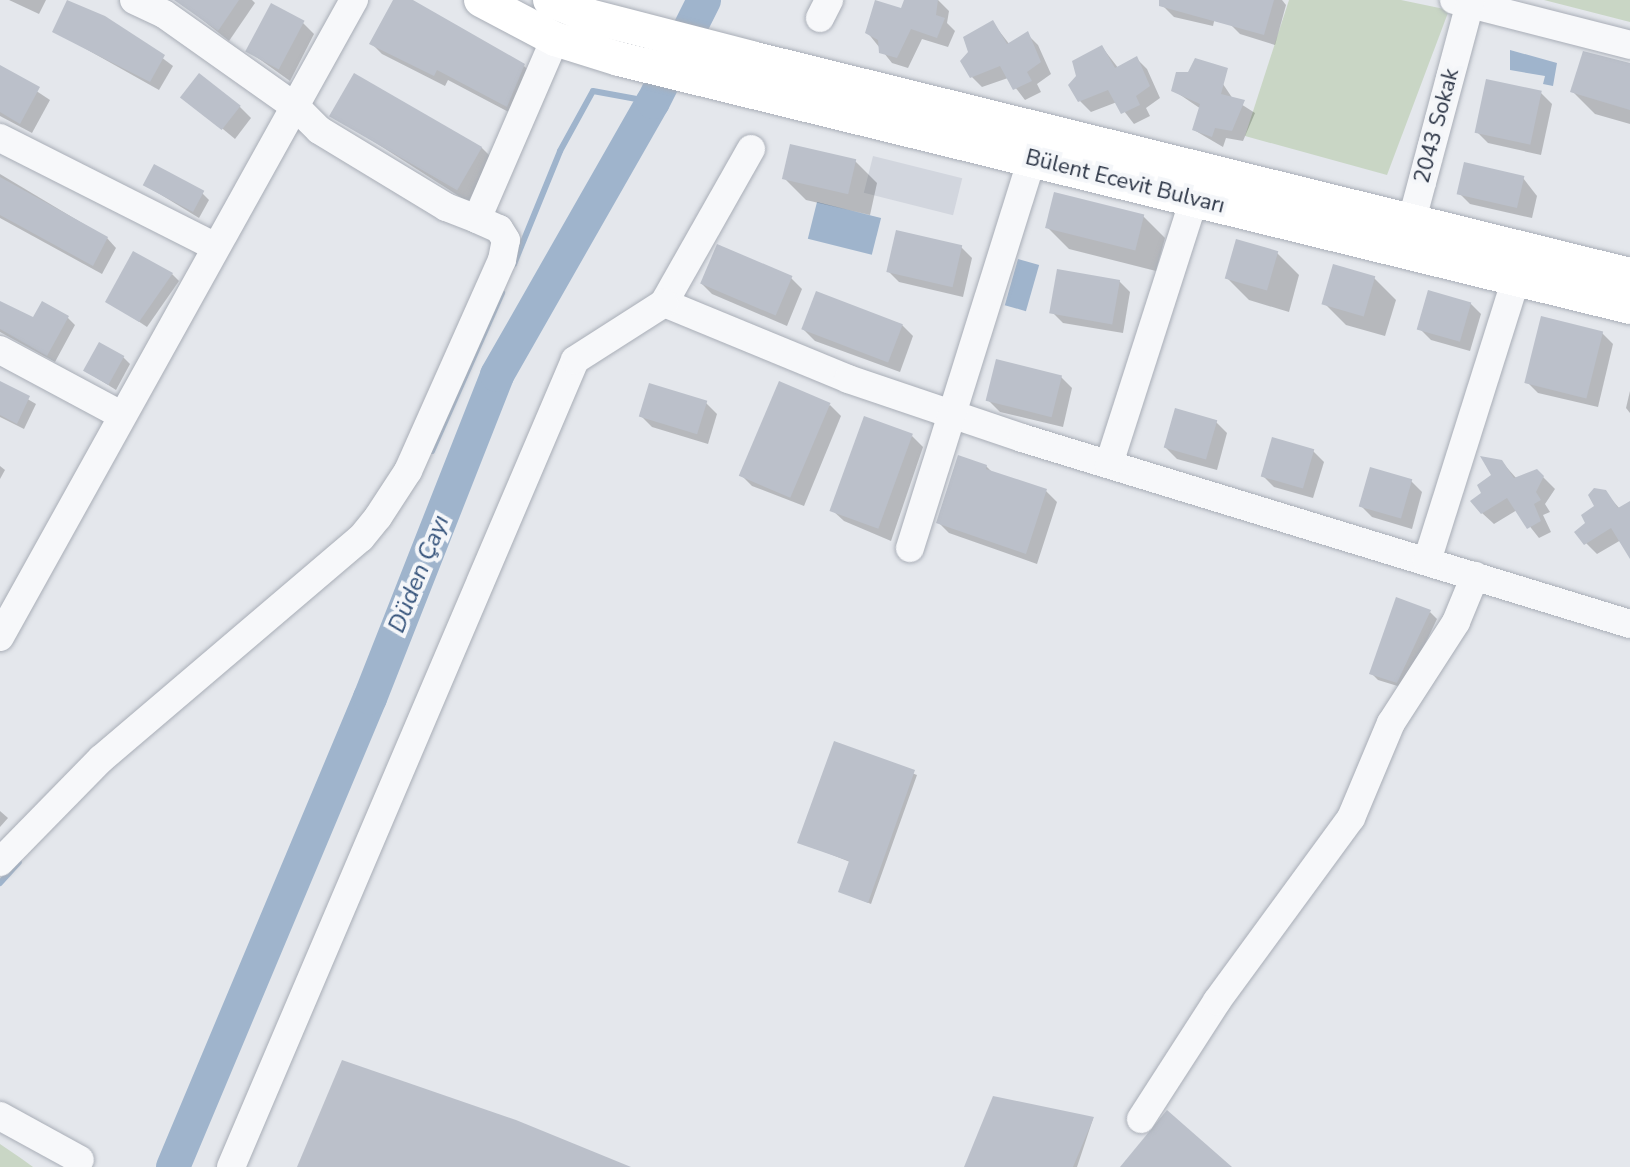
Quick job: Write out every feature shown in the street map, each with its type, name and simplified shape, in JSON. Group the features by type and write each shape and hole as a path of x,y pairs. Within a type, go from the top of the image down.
{"main road":[{"name":"Bülent Ecevit Bulvarı","path":"481,0 555,39 619,59 748,73 1407,236 1516,279 1630,307"},
{"name":"Bülent Ecevit Bulvarı","path":"550,0 635,28 748,73 1032,159 1194,200 1630,275"}],"street":[{"path":"0,862 101,759 361,538 408,471 506,248 499,229 446,207 332,138 298,109 164,14 134,0"},
{"path":"4,619 214,246 298,109 354,0"},
{"path":"1465,1 1630,45"},
{"name":"2043 Sokak","path":"1407,236 1465,1"},
{"path":"477,219 555,39"},
{"path":"0,138 214,246"},
{"path":"231,1167 575,360 664,303 751,149"},
{"path":"910,548 1032,159"},
{"path":"1109,464 1194,200"},
{"path":"1427,561 1516,279"},
{"path":"664,303 848,379 954,415 1630,624"},
{"path":"0,350 121,415"},
{"path":"1141,1119 1217,1001 1351,818 1391,723 1456,622 1475,576"},
{"path":"0,1116 80,1160"}],"shaded area":[{"path":"873,156 962,178 953,215 864,193"}],"green space":[{"path":"1289,0 1401,0 1449,10 1387,175 1245,136"},
{"path":"1544,0 1630,0 1630,22"},
{"path":"0,1144 22,1159 33,1167 0,1167"}],"water":[{"path":"1510,50 1557,63 1553,86 1543,84 1545,76 1510,70"},
{"path":"817,202 881,218 872,255 808,239"},
{"path":"1018,259 1039,265 1026,311 1005,305"}],"building":[{"path":"67,0 105,16 165,55 150,82 52,32"},
{"path":"174,0 239,0 218,31"},
{"path":"393,0 413,0 525,64 507,107 437,70 434,76 369,44"},
{"path":"875,0 901,8 904,0 938,0 936,15 945,18 937,38 911,29 897,58 879,53 878,40 865,33"},
{"path":"1159,0 1274,0 1264,35 1159,6"},
{"path":"271,3 305,21 279,69 245,52"},
{"path":"993,20 1007,44 1028,31 1041,62 1027,72 1032,81 1013,90 1000,66 970,78 960,61 968,52 963,37"},
{"path":"1102,45 1115,68 1137,56 1150,86 1136,96 1140,105 1121,114 1108,90 1078,102 1068,85 1076,76 1072,61"},
{"path":"1583,51 1630,63 1630,110 1570,92"},
{"path":"1195,58 1228,68 1221,94 1245,100 1232,131 1215,128 1212,137 1192,130 1200,104 1171,91 1176,72 1188,72"},
{"path":"0,65 40,87 20,124 0,112"},
{"path":"199,73 241,106 222,130 180,97"},
{"path":"354,73 482,147 457,190 329,116"},
{"path":"1486,79 1542,91 1530,145 1475,133"},
{"path":"790,144 856,159 848,194 782,179"},
{"path":"1464,162 1524,176 1517,208 1457,194"},
{"path":"154,164 204,191 193,212 143,185"},
{"path":"0,177 108,237 93,266 0,215"},
{"path":"1054,192 1144,214 1135,250 1045,228"},
{"path":"896,230 962,245 953,287 886,272"},
{"path":"1236,239 1278,251 1267,291 1225,278"},
{"path":"717,244 792,276 776,316 700,284"},
{"path":"133,251 173,273 139,322 105,302"},
{"path":"1333,264 1375,276 1364,317 1321,304"},
{"path":"1057,269 1120,280 1112,324 1049,313"},
{"path":"1428,290 1471,302 1460,342 1417,329"},
{"path":"816,291 903,324 888,363 801,329"},
{"path":"0,301 33,317 42,301 69,316 47,356 0,329"},
{"path":"1541,316 1603,331 1586,398 1524,383"},
{"path":"99,342 124,356 108,385 83,371"},
{"path":"996,359 1062,375 1052,417 986,401"},
{"path":"0,381 30,396 17,424 0,415"},
{"path":"779,381 831,403 790,498 739,476"},
{"path":"649,383 707,401 697,434 639,416"},
{"path":"1175,408 1217,420 1206,460 1164,447"},
{"path":"864,416 913,434 878,529 829,511"},
{"path":"1272,437 1314,449 1303,489 1261,476"},
{"path":"958,455 987,465 986,469 1047,489 1026,554 936,523"},
{"path":"1480,456 1502,460 1514,478 1537,469 1544,476 1536,492 1541,500 1534,504 1541,521 1527,529 1507,498 1481,514 1470,501 1481,493 1477,485 1491,475"},
{"path":"1370,467 1412,479 1401,519 1359,506"},
{"path":"1594,488 1606,490 1618,508 1630,501 1630,559 1611,528 1584,545 1574,532 1585,523 1581,515 1594,506 1588,495"},
{"path":"1396,597 1431,610 1397,683 1369,674"},
{"path":"834,741 915,770 868,903 838,892 849,861 797,843"},
{"path":"342,1060 516,1120 631,1167 297,1167"},
{"path":"993,1096 1094,1117 1073,1167 964,1167"},
{"path":"1167,1110 1232,1167 1120,1167"}],"waterway":[{"name":"Düden Çayı","path":"173,1167 370,698 497,375 653,102 704,0"},
{"path":"514,264 560,151 593,91 653,102"},
{"path":"432,451 502,293"},
{"path":"0,883 19,862"}]}
